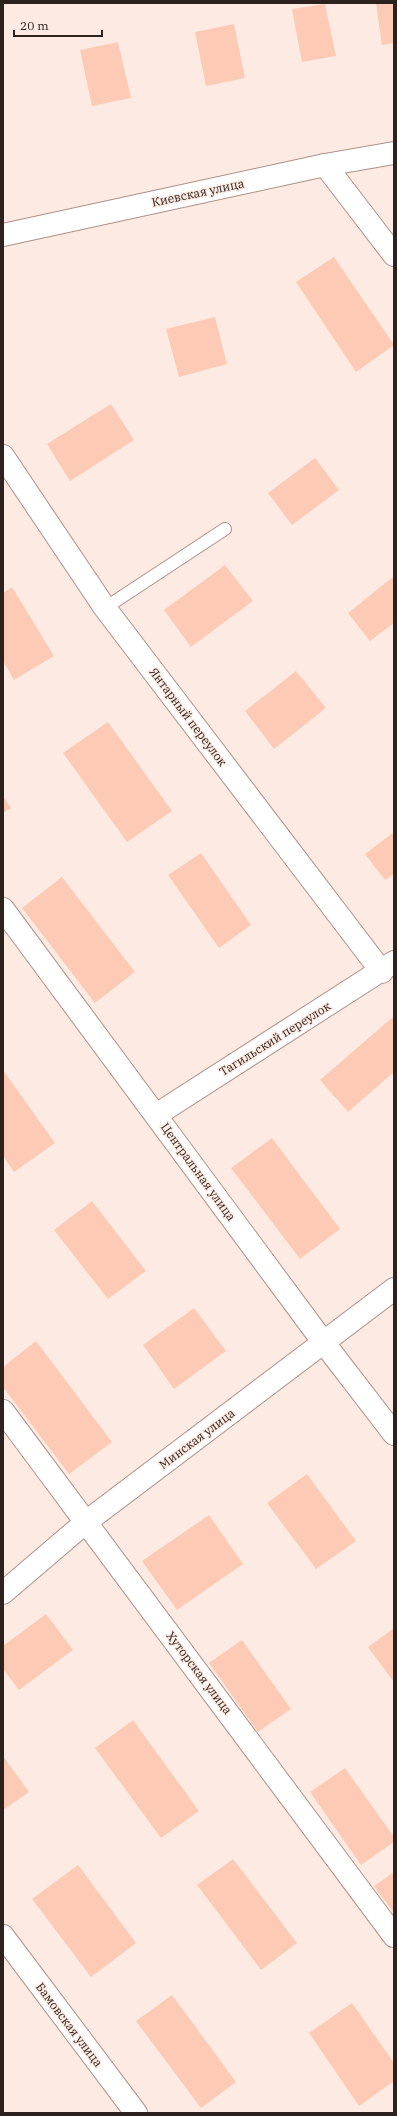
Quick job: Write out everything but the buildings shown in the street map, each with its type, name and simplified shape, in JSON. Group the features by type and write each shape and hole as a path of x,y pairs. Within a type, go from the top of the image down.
{"street":[{"name":"Киевская улица","path":"3,235 325,165 394,153"},
{"path":"325,165 394,255"},
{"name":"Янтарный переулок","path":"3,456 105,608 388,967"},
{"name":"Центральная улица","path":"3,909 324,1343 394,1434"},
{"name":"Тагильский переулок","path":"156,1115 388,967"},
{"name":"Минская улица","path":"3,1593 86,1522 394,1289"},
{"name":"Хуторская улица","path":"3,1411 394,1936"},
{"name":"Бамовская улица","path":"3,1936 136,2113"}],"lane":[{"path":"105,608 225,529"}]}
